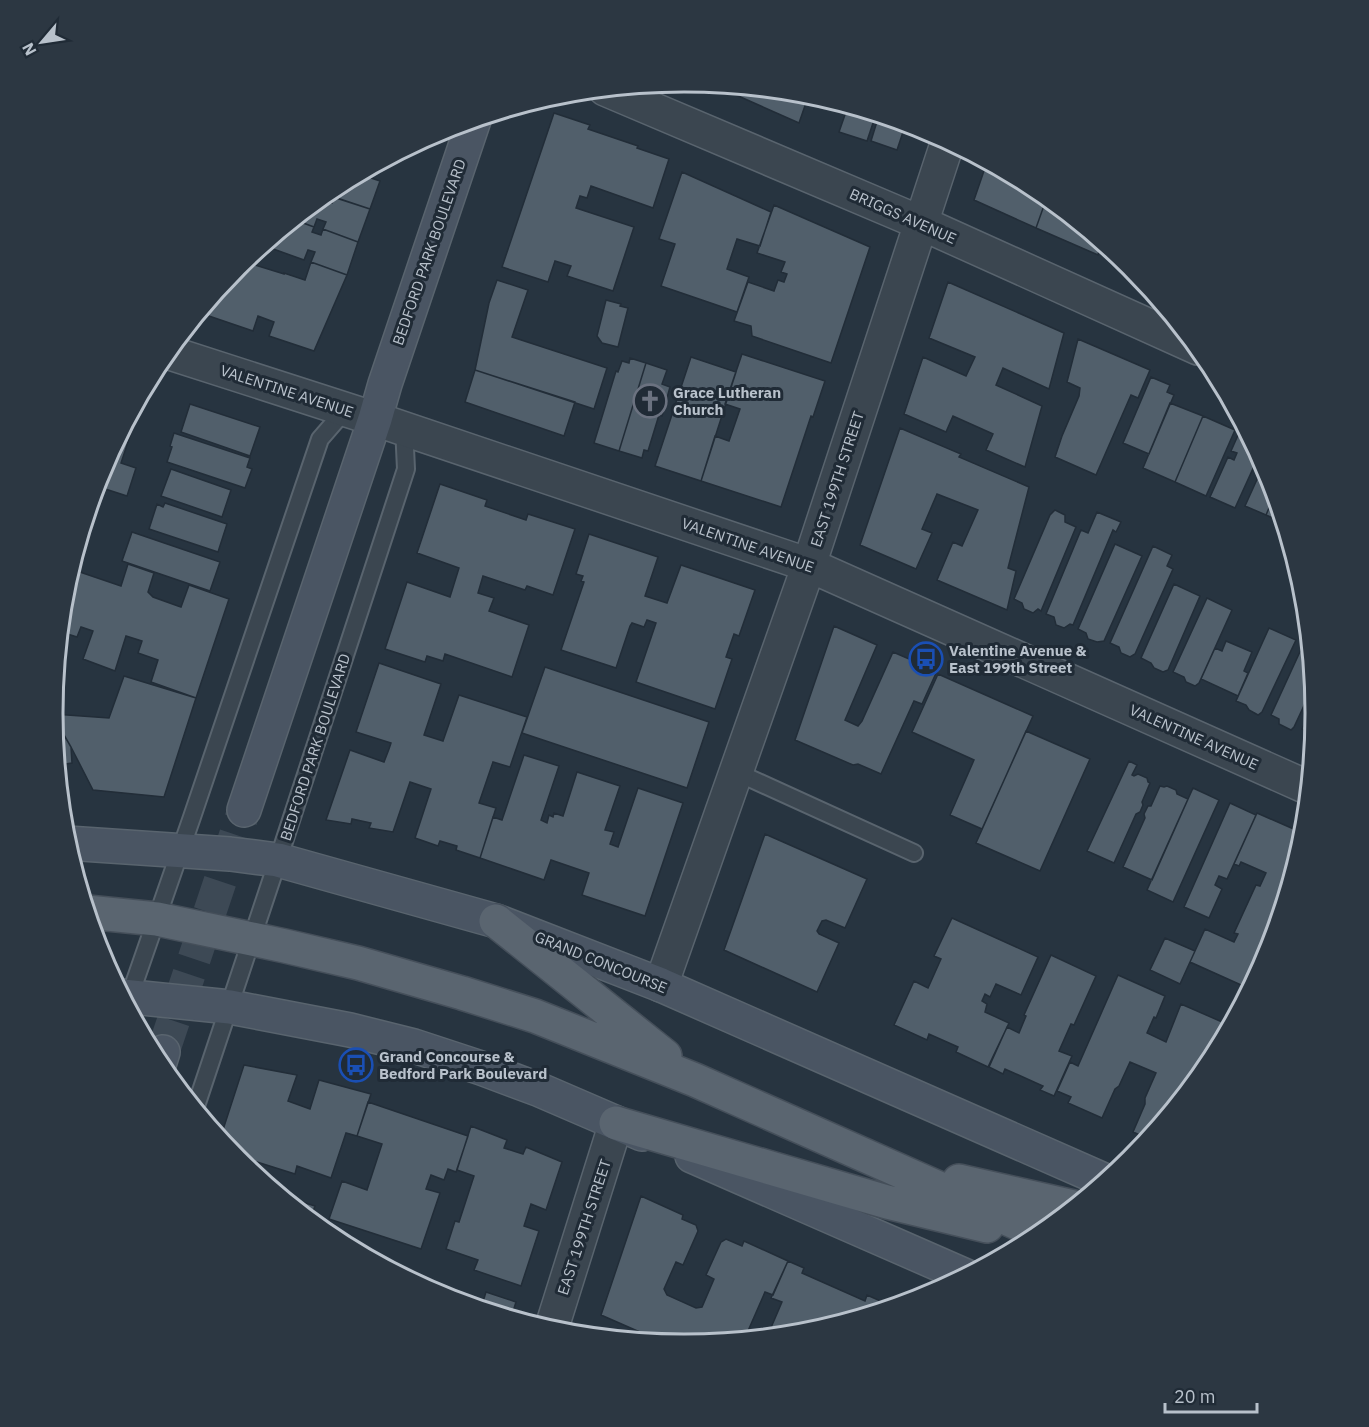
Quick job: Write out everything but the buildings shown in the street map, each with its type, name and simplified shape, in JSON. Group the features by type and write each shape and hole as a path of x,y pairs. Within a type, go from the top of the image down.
{"main road":[{"path":"96,913 157,919 358,963 535,1016 695,1080 1031,1229"},
{"path":"496,921 695,1080"},
{"path":"616,1123 887,1202 1023,1235"},
{"path":"883,1164 1065,1205"}],"street":[{"name":"BRIGGS AVENUE","path":"620,95 921,224 1182,341"},
{"name":"BEDFORD PARK BOULEVARD","path":"244,810 471,130"},
{"name":"EAST 199TH STREET","path":"661,985 809,565 945,150"},
{"name":"VALENTINE AVENUE","path":"177,355 375,419 809,565 1302,785"},
{"name":"GRAND CONCOURSE","path":"77,844 181,850 278,860 496,921 661,985 1098,1177"},
{"path":"133,1000 230,1007 350,1030 414,1046 540,1090 957,1272"},
{"name":"EAST 199TH STREET","path":"554,1321 616,1123"}],"lane":[{"name":"BEDFORD PARK BOULEVARD","path":"129,992 181,850 320,439 375,419 406,469 198,1100"},
{"path":"736,772 914,853"}],"tunnel":[{"path":"163,1051 244,810"}],"place":[{"name":"Grace Lutheran Church","path":"650,401"},
{"name":"Valentine Avenue & East 199th Street","path":"926,659"},
{"name":"Grand Concourse & Bedford Park Boulevard","path":"356,1065"}]}
